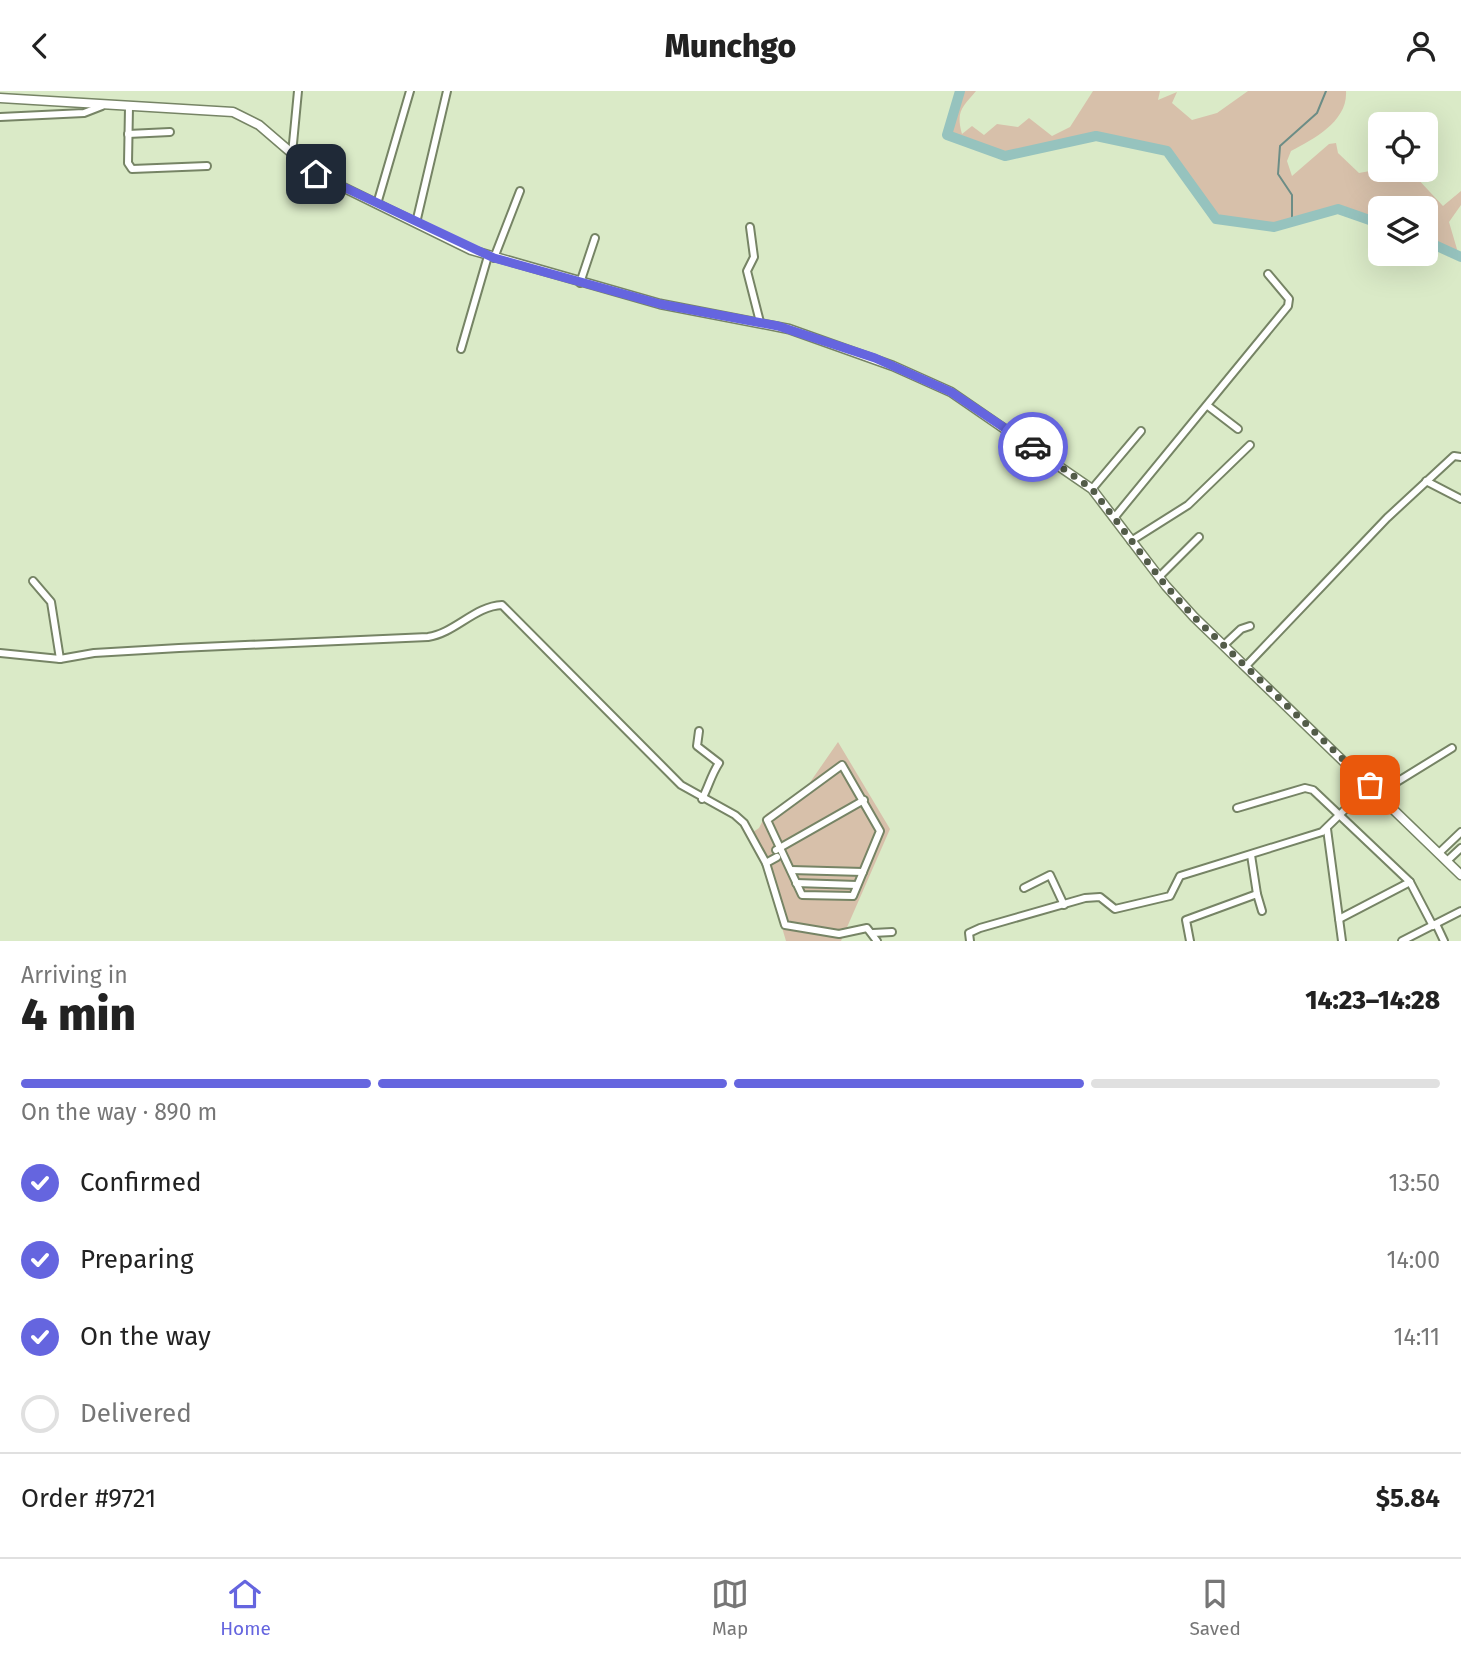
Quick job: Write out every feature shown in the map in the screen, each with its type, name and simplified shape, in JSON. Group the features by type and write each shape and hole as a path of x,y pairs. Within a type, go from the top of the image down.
{"street":[{"path":"292,154 298,91"},
{"path":"377,204 410,91"},
{"path":"416,223 447,91"},
{"path":"0,97 102,106 233,112 260,125 316,174 491,257 660,304 760,322 875,358 944,388 985,412 1092,489 1159,577 1224,645 1461,875"},
{"path":"0,117 84,113 102,106"},
{"path":"129,107 128,163 132,169 206,166"},
{"path":"128,134 170,132"},
{"path":"461,349 491,257 520,191"},
{"path":"751,227 754,257 747,271 760,322"},
{"path":"580,283 595,237"},
{"path":"1114,518 1288,306 1289,299 1268,274"},
{"path":"1208,406 1238,429"},
{"path":"1092,489 1141,431"},
{"path":"1131,541 1188,505 1250,445"},
{"path":"1246,666 1426,481 1459,454"},
{"path":"1426,481 1461,499"},
{"path":"1159,577 1199,537"},
{"path":"33,581 51,602 60,659"},
{"path":"0,653 60,659 94,653 179,647 432,636 502,605 664,770 702,799 741,821 764,861 785,925 839,935 867,928 877,941"},
{"path":"1224,645 1241,629 1250,626"},
{"path":"699,731 697,746 719,763 710,776 711,782 702,799"},
{"path":"1379,793 1452,748"},
{"path":"841,765 864,800 880,829 852,897 802,895 767,823 768,817 841,765"},
{"path":"970,941 969,933 980,928 1093,897 1100,898 1111,908 1143,904 1170,896 1180,876 1327,829 1370,785"},
{"path":"1237,808 1308,788 1410,882 1444,941"},
{"path":"764,861 864,800"},
{"path":"1327,829 1342,941"},
{"path":"1439,853 1461,832"},
{"path":"1447,861 1461,848"},
{"path":"1251,855 1262,911"},
{"path":"791,870 863,872"},
{"path":"1024,887 1050,875 1064,905"},
{"path":"1339,919 1410,882"},
{"path":"796,883 857,884"},
{"path":"1190,941 1186,920 1257,894"},
{"path":"1402,941 1461,911"},
{"path":"873,933 892,932"}],"shaded area":[{"path":"960,91 976,91 960,114 962,134 972,126 984,135 997,124 1018,127 1029,118 1052,136 1070,127 1093,91 1160,91 1158,100 1177,92 1172,103 1192,120 1217,113 1248,91 1346,91 1345,102 1336,120 1319,135 1291,151 1287,161 1292,176 1329,144 1336,143 1338,153 1359,173 1368,171 1368,182 1421,182 1434,196 1368,196 1368,221 1338,209 1274,227 1216,219 1166,151 1096,136 1005,156 947,135"},
{"path":"1461,191 1461,205 1449,222 1459,256 1438,248 1438,201 1443,206"},
{"path":"838,742 890,829 841,941 786,941 765,870 752,845 759,842 753,832 759,828 766,814 804,791"}],"waterway":[{"path":"960,91 947,135 1005,156 1096,136 1167,151 1216,219 1274,227 1338,209 1368,219"},
{"path":"1292,221 1292,195 1278,174 1280,146 1317,113 1326,91"},
{"path":"1438,246 1461,257"}],"way so far":[{"path":"1033,447 1092,489 1166,586 1194,617 1370,785"}],"route":[{"path":"316,174 465,247 494,258 660,304 778,326 875,358 951,392 985,412 1033,447"}]}
